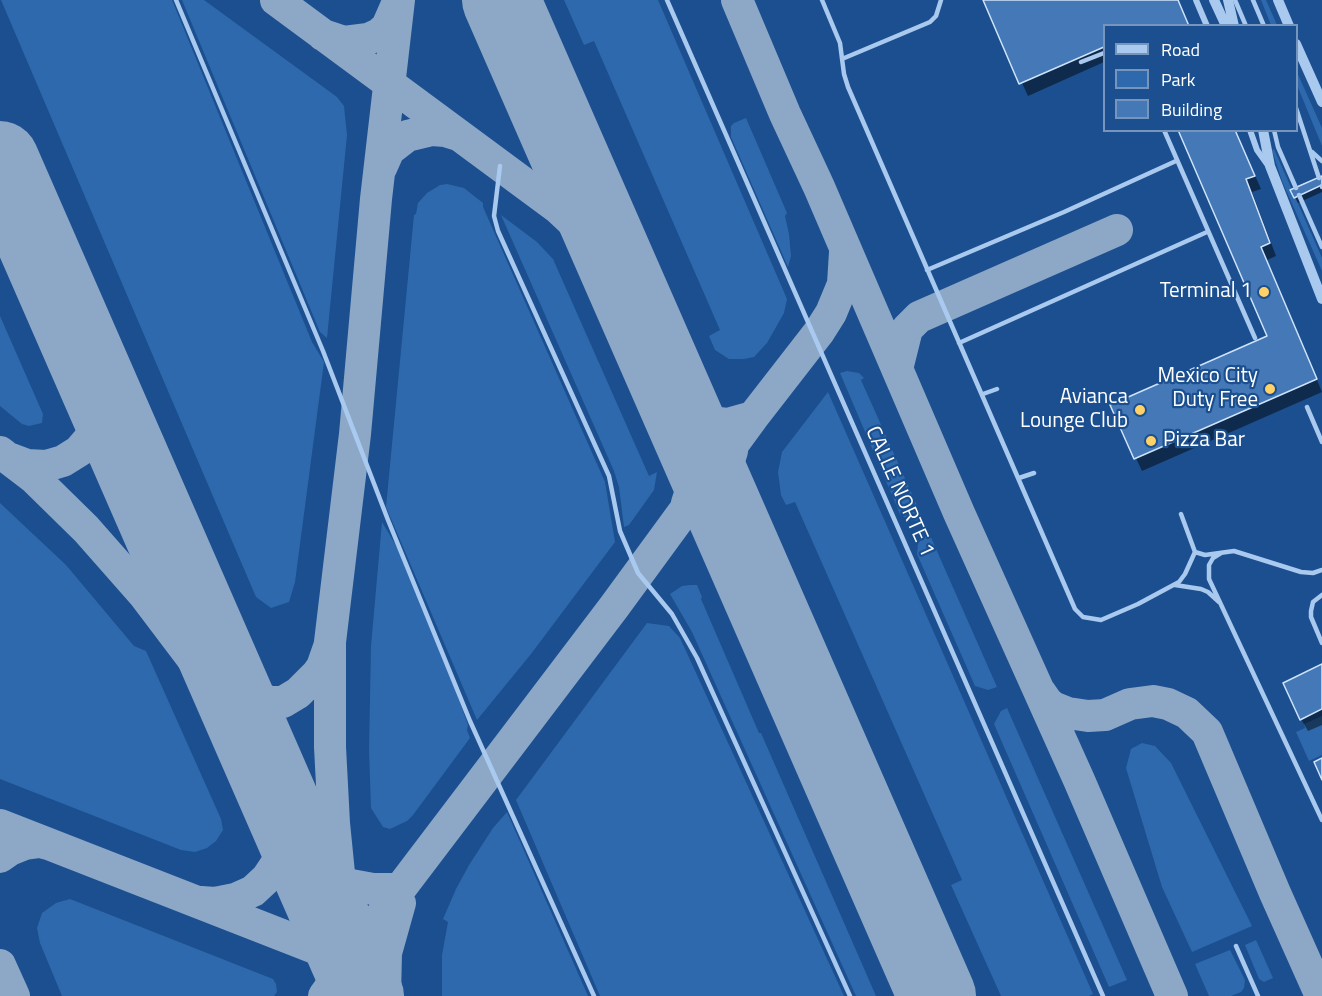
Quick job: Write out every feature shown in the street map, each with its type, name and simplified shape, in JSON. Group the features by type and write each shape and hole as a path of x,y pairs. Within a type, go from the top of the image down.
{"street":[{"path":"1196,0 1206,24"},
{"path":"1214,0 1225,24"},
{"path":"1228,0 1234,24"},
{"path":"1278,0 1288,24"},
{"path":"1298,48 1322,102"},
{"path":"1251,132 1257,150 1270,166"},
{"path":"1263,132 1270,166 1322,299"}],"lane":[{"path":"176,0 323,351 388,520 470,722 594,996"},
{"name":"CALLE NORTE 1","path":"666,0 1103,996"},
{"path":"822,0 840,43 848,87 1076,609 1083,617 1101,620 1174,585 1185,574 1194,552 1181,513"},
{"path":"842,59 930,22 936,16 941,0"},
{"path":"1235,0 1245,24"},
{"path":"1253,0 1263,24"},
{"path":"1081,62 1103,53"},
{"path":"1298,114 1319,178"},
{"path":"1165,132 1255,338"},
{"path":"1274,132 1278,147 1296,188"},
{"path":"1311,150 1322,161"},
{"path":"927,270 1064,212 1176,161"},
{"path":"500,166 494,216 498,231 609,476 620,531 638,573 672,614 697,658 850,996"},
{"path":"1299,195 1322,247"},
{"path":"959,342 1208,232"},
{"path":"983,394 997,389"},
{"path":"1307,407 1322,442"},
{"path":"1019,478 1034,473"},
{"path":"1194,552 1204,555 1234,551 1301,572 1313,573 1322,570"},
{"path":"1224,552 1213,558 1209,565 1209,579 1322,820"},
{"path":"1174,585 1201,589 1221,604"},
{"path":"1322,595 1313,602 1311,611 1311,617 1322,643"},
{"path":"1236,946 1256,996"}],"green space":[{"path":"1,0 172,0 312,342 324,362 295,582 289,602 271,608 256,597"},
{"path":"182,0 204,0 337,97 344,106 347,135 327,338 320,332"},
{"path":"564,0 658,0 787,299 784,313 767,343 754,357 729,359 715,350 709,336 720,330 594,41 584,45"},
{"path":"1261,0 1266,0 1277,24 1271,24"},
{"path":"1298,74 1322,128 1322,146 1298,87"},
{"path":"746,118 787,213 785,216 791,256 788,267 731,137 731,126"},
{"path":"1274,149 1322,258 1322,271 1282,181 1272,150"},
{"path":"447,184 464,188 483,203 605,482 615,542 531,654 477,720 386,507 414,215 418,203 427,193 440,185"},
{"path":"501,215 537,242 553,259 649,476 657,472 654,490 629,525 624,527 619,487 614,471"},
{"path":"0,316 43,414 42,423 29,426 22,424 0,406"},
{"path":"847,371 859,373 864,378 861,380 924,521 908,520 900,514 840,373"},
{"path":"828,392 1093,994 1089,996 1001,996 951,885 962,880 795,502 786,505 781,495 778,472 782,452"},
{"path":"0,503 66,565 134,646 146,651 221,819 223,830 216,841 207,848 195,852 181,850 0,779"},
{"path":"382,522 398,549 451,677 468,725 470,738 413,815 407,821 390,829 383,827 371,808 369,750 371,646"},
{"path":"929,533 997,687 988,690 975,686 917,554 918,543"},
{"path":"697,585 759,733 761,733 876,996 856,996 692,632 670,594 682,586"},
{"path":"647,623 669,626 680,638 844,996 600,996 516,800"},
{"path":"1007,708 1127,980 1109,987 994,724 1001,711"},
{"path":"1322,716 1322,755 1309,761 1296,732 1305,728 1304,724"},
{"path":"1142,743 1155,746 1171,763 1252,926 1192,952 1162,887 1126,768 1131,749"},
{"path":"507,812 588,996 442,996 442,955 448,922 443,919 469,865 493,828"},
{"path":"70,899 273,979 277,992 274,996 62,996 40,943 37,928 42,913 56,903"},
{"path":"1256,940 1273,978 1264,982 1259,979 1245,945"},
{"path":"1230,950 1245,980 1244,988 1241,992 1231,996 1209,996 1195,964"}],"building":[{"path":"983,0 1178,0 1188,24 1103,24 1103,47 1019,84"},
{"name":"Terminal 1","path":"1179,132 1236,132 1255,176 1246,179 1270,243 1261,247 1317,379 1134,459 1110,405 1267,336"},
{"path":"1322,176 1322,185 1294,198 1290,190"},
{"path":"1322,664 1322,709 1300,720 1283,683"},
{"path":"1322,758 1322,780 1314,762"}],"taxiway":[{"path":"276,0 559,209 589,237 628,289"},
{"path":"363,992 356,950 340,883 334,823 330,747 330,642 355,434 376,199 399,0"},
{"path":"737,0 959,513 1079,780 1172,996"},
{"path":"323,35 344,42 368,39 387,27 397,4"},
{"path":"381,168 389,150 407,136 432,130 458,135"},
{"path":"897,369 907,329 919,317 1117,230"},
{"path":"324,996 400,889 819,332 831,313 843,284 845,252"},
{"path":"11,459 27,465 46,466 63,461 79,451 91,437 99,420 101,395 97,382"},
{"path":"675,400 687,430 693,454 693,485 687,503"},
{"path":"675,400 685,414 699,421 728,424 753,417"},
{"path":"732,451 727,467 725,491 735,536"},
{"path":"0,452 34,478 86,529 145,596 235,715 262,762"},
{"path":"227,678 255,698 283,702 298,693 317,674 329,647"},
{"path":"1040,692 1053,707 1068,713 1088,716 1105,715 1130,704 1153,701 1168,704 1187,713 1207,732 1321,996"},
{"path":"201,902 215,903 235,899 253,891 267,878 285,845 285,813"},
{"path":"0,825 315,948 345,967 358,984"},
{"path":"0,857 25,844 40,842 48,844"},
{"path":"305,858 324,874 340,883 373,889 400,889"},
{"path":"385,996 386,953 400,903"},
{"path":"0,965 14,996"}],"runway":[{"path":"501,0 937,996"},
{"path":"0,160 365,996"}],"place":[{"name":"Terminal 1","path":"1264,292"},
{"name":"Mexico City Duty Free","path":"1270,389"},
{"name":"Avianca Lounge Club","path":"1140,410"},
{"name":"Pizza Bar","path":"1151,441"}]}
